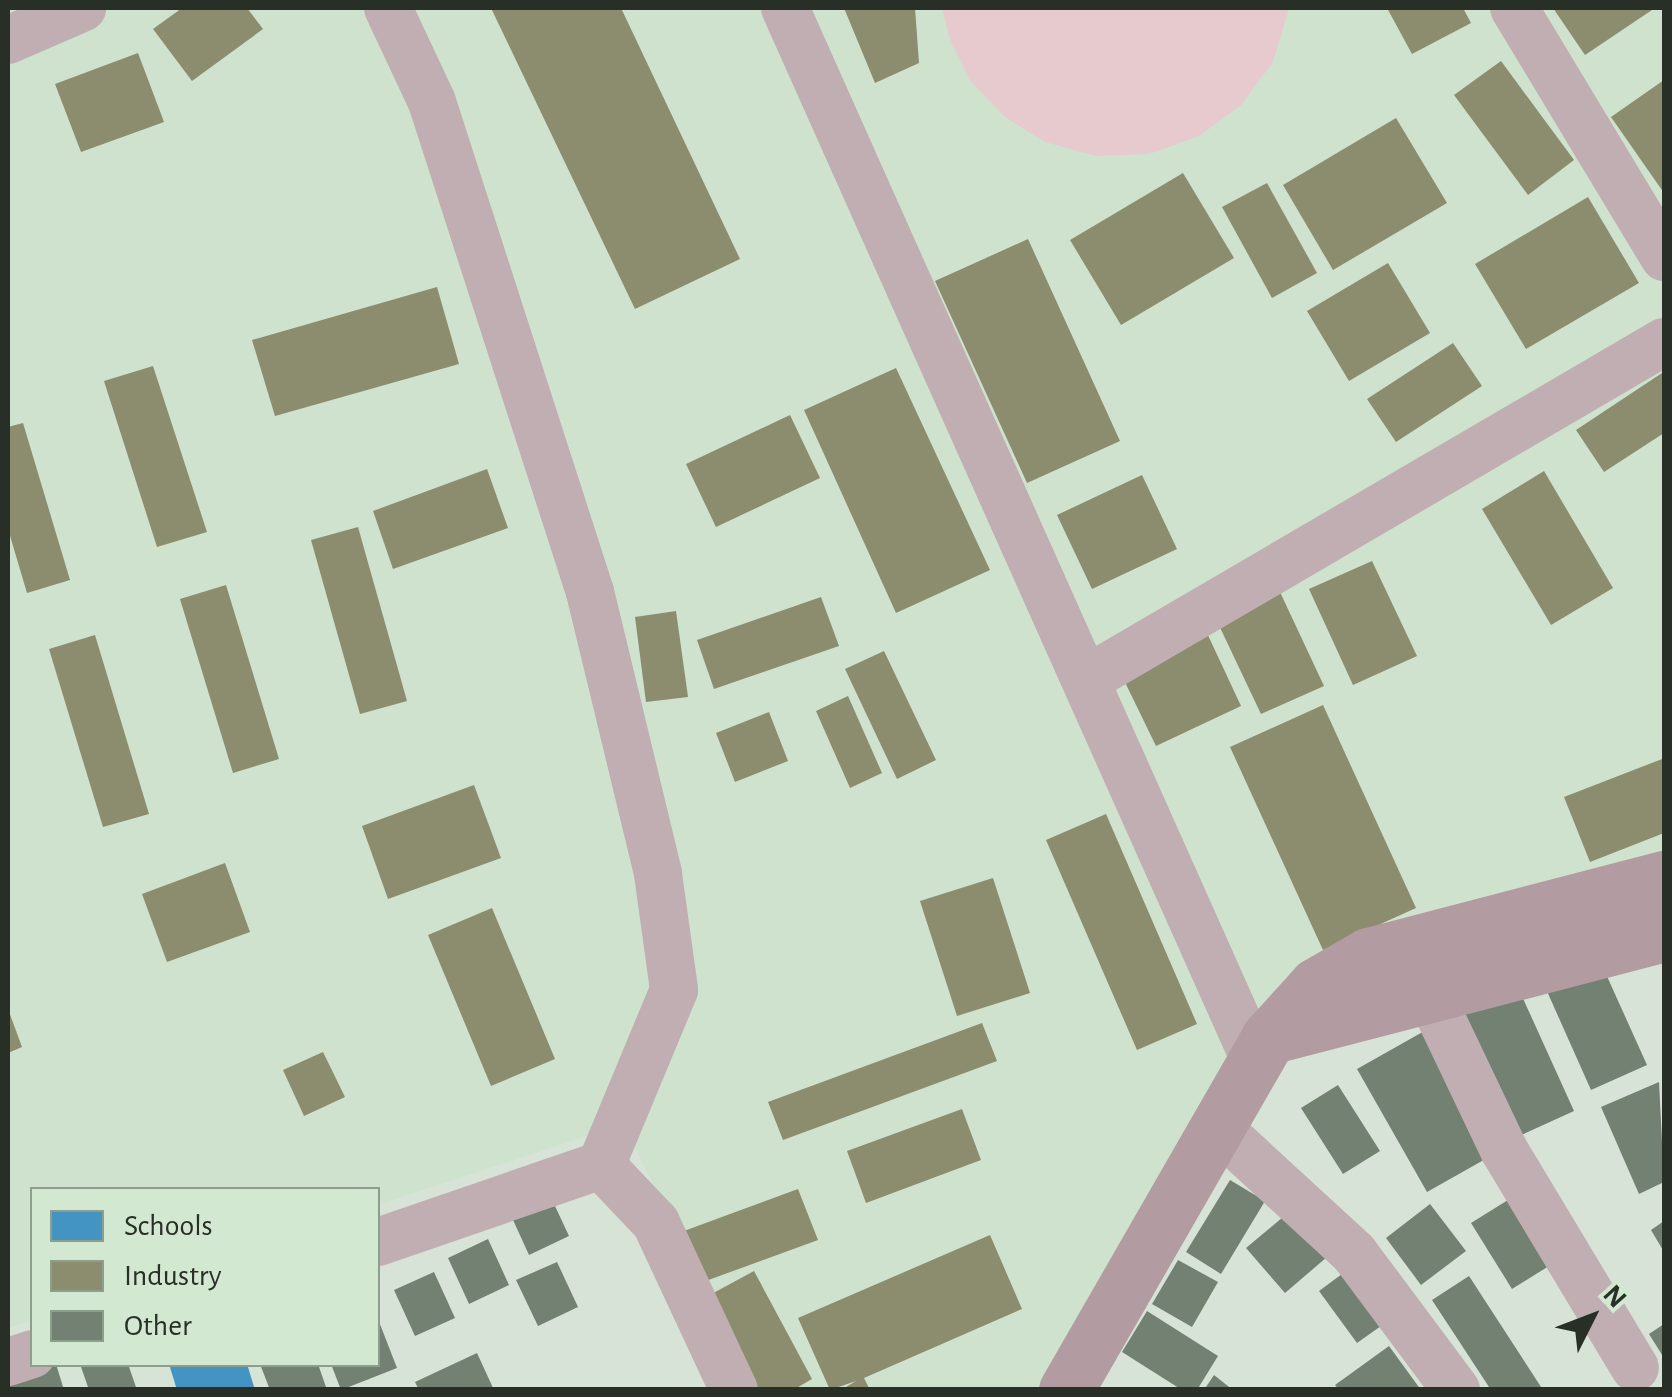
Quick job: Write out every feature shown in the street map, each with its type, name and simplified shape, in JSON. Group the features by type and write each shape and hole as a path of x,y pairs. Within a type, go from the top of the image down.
{"main road":[{"path":"1066,1390 1262,1049 1316,985 1368,955 1664,878"},
{"path":"1262,1049 1430,994 1664,934"}],"street":[{"path":"8,40 82,8"},
{"path":"380,1241 601,1165 674,990 658,874 590,592 432,102 388,8"},
{"path":"785,8 1087,679 1262,1049"},
{"path":"1514,8 1664,257"},
{"path":"1087,679 1664,342"},
{"path":"1430,994 1504,1150 1635,1368"},
{"path":"1217,1127 1354,1253 1456,1390"},
{"path":"601,1165 656,1224 734,1390"}],"shaded area":[{"path":"8,8 1664,8 1664,923 1295,1027 1084,1389 757,1389 623,1124 380,1204 380,1187 30,1187 30,1321 8,1328"},
{"path":"942,8 1289,8 1273,62 1241,105 1199,136 1149,154 1096,156 1045,142 1005,117 971,82 950,40"}],"building: Schools":[{"path":"170,1367 248,1367 255,1390 177,1390"}],"building: Industry":[{"path":"182,8 247,8 263,29 192,81 153,29"},
{"path":"491,8 621,8 740,259 635,309"},
{"path":"844,8 915,8 919,63 875,83"},
{"path":"1387,8 1463,8 1471,23 1412,54"},
{"path":"1553,8 1655,8 1585,55"},
{"path":"138,53 164,122 81,152 55,84"},
{"path":"1501,61 1574,160 1528,195 1454,95"},
{"path":"1664,80 1664,193 1611,117"},
{"path":"1396,118 1447,203 1333,270 1283,185"},
{"path":"1183,173 1234,258 1121,325 1070,240"},
{"path":"1267,183 1317,273 1272,298 1222,207"},
{"path":"1588,197 1639,283 1526,349 1475,264"},
{"path":"1028,239 1120,441 1027,483 935,281"},
{"path":"1388,263 1430,333 1349,381 1307,311"},
{"path":"437,287 459,364 275,416 252,340"},
{"path":"1453,343 1482,386 1396,442 1367,399"},
{"path":"153,366 207,532 157,547 104,381"},
{"path":"896,368 990,570 896,613 804,410"},
{"path":"1662,373 1664,433 1604,472 1576,430"},
{"path":"790,415 820,478 716,527 686,464"},
{"path":"23,423 70,580 27,593 8,529 8,427"},
{"path":"487,469 508,528 393,569 373,511"},
{"path":"1544,471 1613,588 1551,625 1482,509"},
{"path":"1142,475 1177,549 1092,589 1057,515"},
{"path":"358,527 407,701 360,714 311,540"},
{"path":"1372,561 1417,656 1353,685 1309,589"},
{"path":"226,585 279,759 233,773 180,599"},
{"path":"1279,590 1324,686 1261,714 1216,619"},
{"path":"821,597 839,646 714,689 697,640"},
{"path":"676,611 688,697 646,702 635,617"},
{"path":"1206,631 1241,706 1156,746 1120,672"},
{"path":"95,635 149,814 103,827 49,649"},
{"path":"884,651 936,760 897,779 845,669"},
{"path":"848,696 882,773 850,788 816,711"},
{"path":"1323,705 1416,908 1323,950 1230,747"},
{"path":"769,712 788,761 735,782 716,733"},
{"path":"1662,759 1664,833 1590,862 1564,797"},
{"path":"474,785 501,858 388,899 362,826"},
{"path":"1106,814 1197,1024 1137,1050 1046,840"},
{"path":"225,863 250,932 167,962 142,894"},
{"path":"993,878 1030,993 957,1016 920,901"},
{"path":"492,908 555,1059 491,1086 428,935"},
{"path":"8,1009 22,1047 8,1053"},
{"path":"982,1023 997,1061 783,1140 768,1102"},
{"path":"323,1052 345,1097 304,1116 283,1070"},
{"path":"962,1109 981,1160 866,1203 847,1151"},
{"path":"798,1189 818,1240 703,1282 684,1231"},
{"path":"990,1235 1022,1309 864,1378 870,1390 841,1390 856,1381 830,1390 798,1318"},
{"path":"754,1271 812,1379 793,1390 756,1390 706,1297"}],"building: Other":[{"path":"1601,963 1647,1065 1591,1090 1546,989"},
{"path":"1516,983 1574,1111 1517,1137 1459,1009"},
{"path":"1435,1025 1505,1148 1427,1192 1357,1069"},
{"path":"1659,1082 1664,1182 1639,1194 1601,1107"},
{"path":"1338,1085 1380,1151 1343,1174 1301,1108"},
{"path":"1230,1180 1265,1201 1221,1274 1186,1252"},
{"path":"548,1191 569,1236 529,1255 508,1209"},
{"path":"1508,1200 1549,1266 1512,1289 1471,1223"},
{"path":"1430,1204 1466,1251 1421,1285 1386,1238"},
{"path":"1289,1212 1327,1257 1285,1293 1246,1248"},
{"path":"1664,1221 1664,1252 1651,1230"},
{"path":"488,1239 509,1285 469,1304 448,1258"},
{"path":"1178,1260 1218,1282 1192,1327 1152,1304"},
{"path":"557,1262 578,1307 538,1326 516,1280"},
{"path":"434,1272 455,1318 415,1336 394,1290"},
{"path":"1342,1274 1381,1326 1357,1343 1319,1291"},
{"path":"1469,1276 1543,1390 1491,1390 1432,1300"},
{"path":"1147,1311 1218,1356 1197,1390 1182,1390 1122,1352"},
{"path":"380,1324 397,1368 341,1390 332,1367 380,1367"},
{"path":"1664,1324 1664,1358 1649,1334"},
{"path":"1389,1346 1421,1390 1339,1390 1335,1385"},
{"path":"477,1353 494,1390 419,1390 415,1382"},
{"path":"30,1365 57,1367 64,1390 8,1390 8,1373"},
{"path":"81,1367 129,1367 137,1390 89,1390"},
{"path":"261,1367 319,1367 327,1390 270,1390"},
{"path":"1214,1375 1233,1390 1204,1390"}]}
